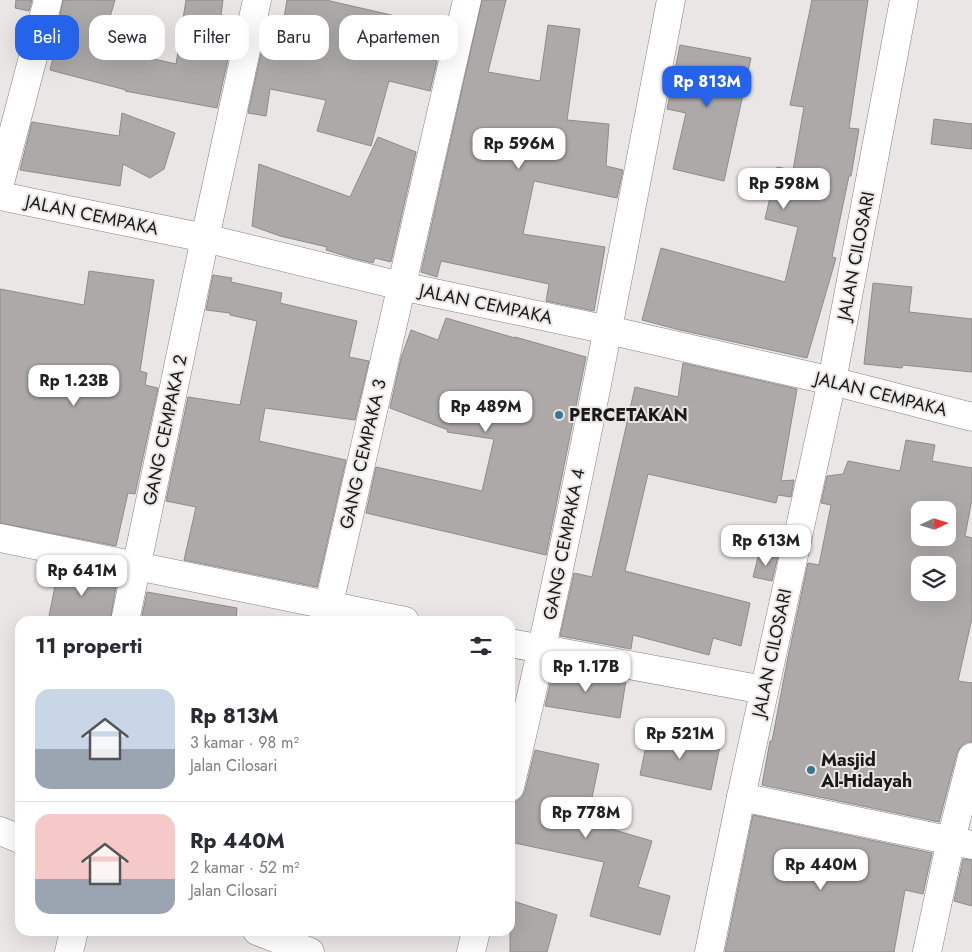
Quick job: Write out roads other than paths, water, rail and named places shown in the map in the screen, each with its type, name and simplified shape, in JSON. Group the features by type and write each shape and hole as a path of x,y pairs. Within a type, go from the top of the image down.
{"street":[{"path":"0,183 48,0"},
{"name":"GANG CEMPAKA 2","path":"125,616 257,0"},
{"name":"GANG CEMPAKA 3","path":"327,613 467,0"},
{"name":"GANG CEMPAKA 4","path":"515,766 542,650 608,330 671,0"},
{"name":"JALAN CILOSARI","path":"709,952 832,381 904,0"},
{"name":"JALAN CEMPAKA","path":"0,196 205,238 401,286 608,330 832,381 972,417"},
{"path":"0,538 137,566 327,613 356,616"},
{"path":"515,644 764,690"},
{"path":"927,952 961,842 972,757"},
{"path":"741,797 961,842"},
{"path":"0,831 15,837"},
{"path":"69,952 73,936"},
{"path":"471,952 475,936"},
{"path":"258,937 310,952"}],"place":[{"name":"PERCETAKAN","path":"559,415"},
{"name":"Masjid Al-Hidayah","path":"811,770"}]}
